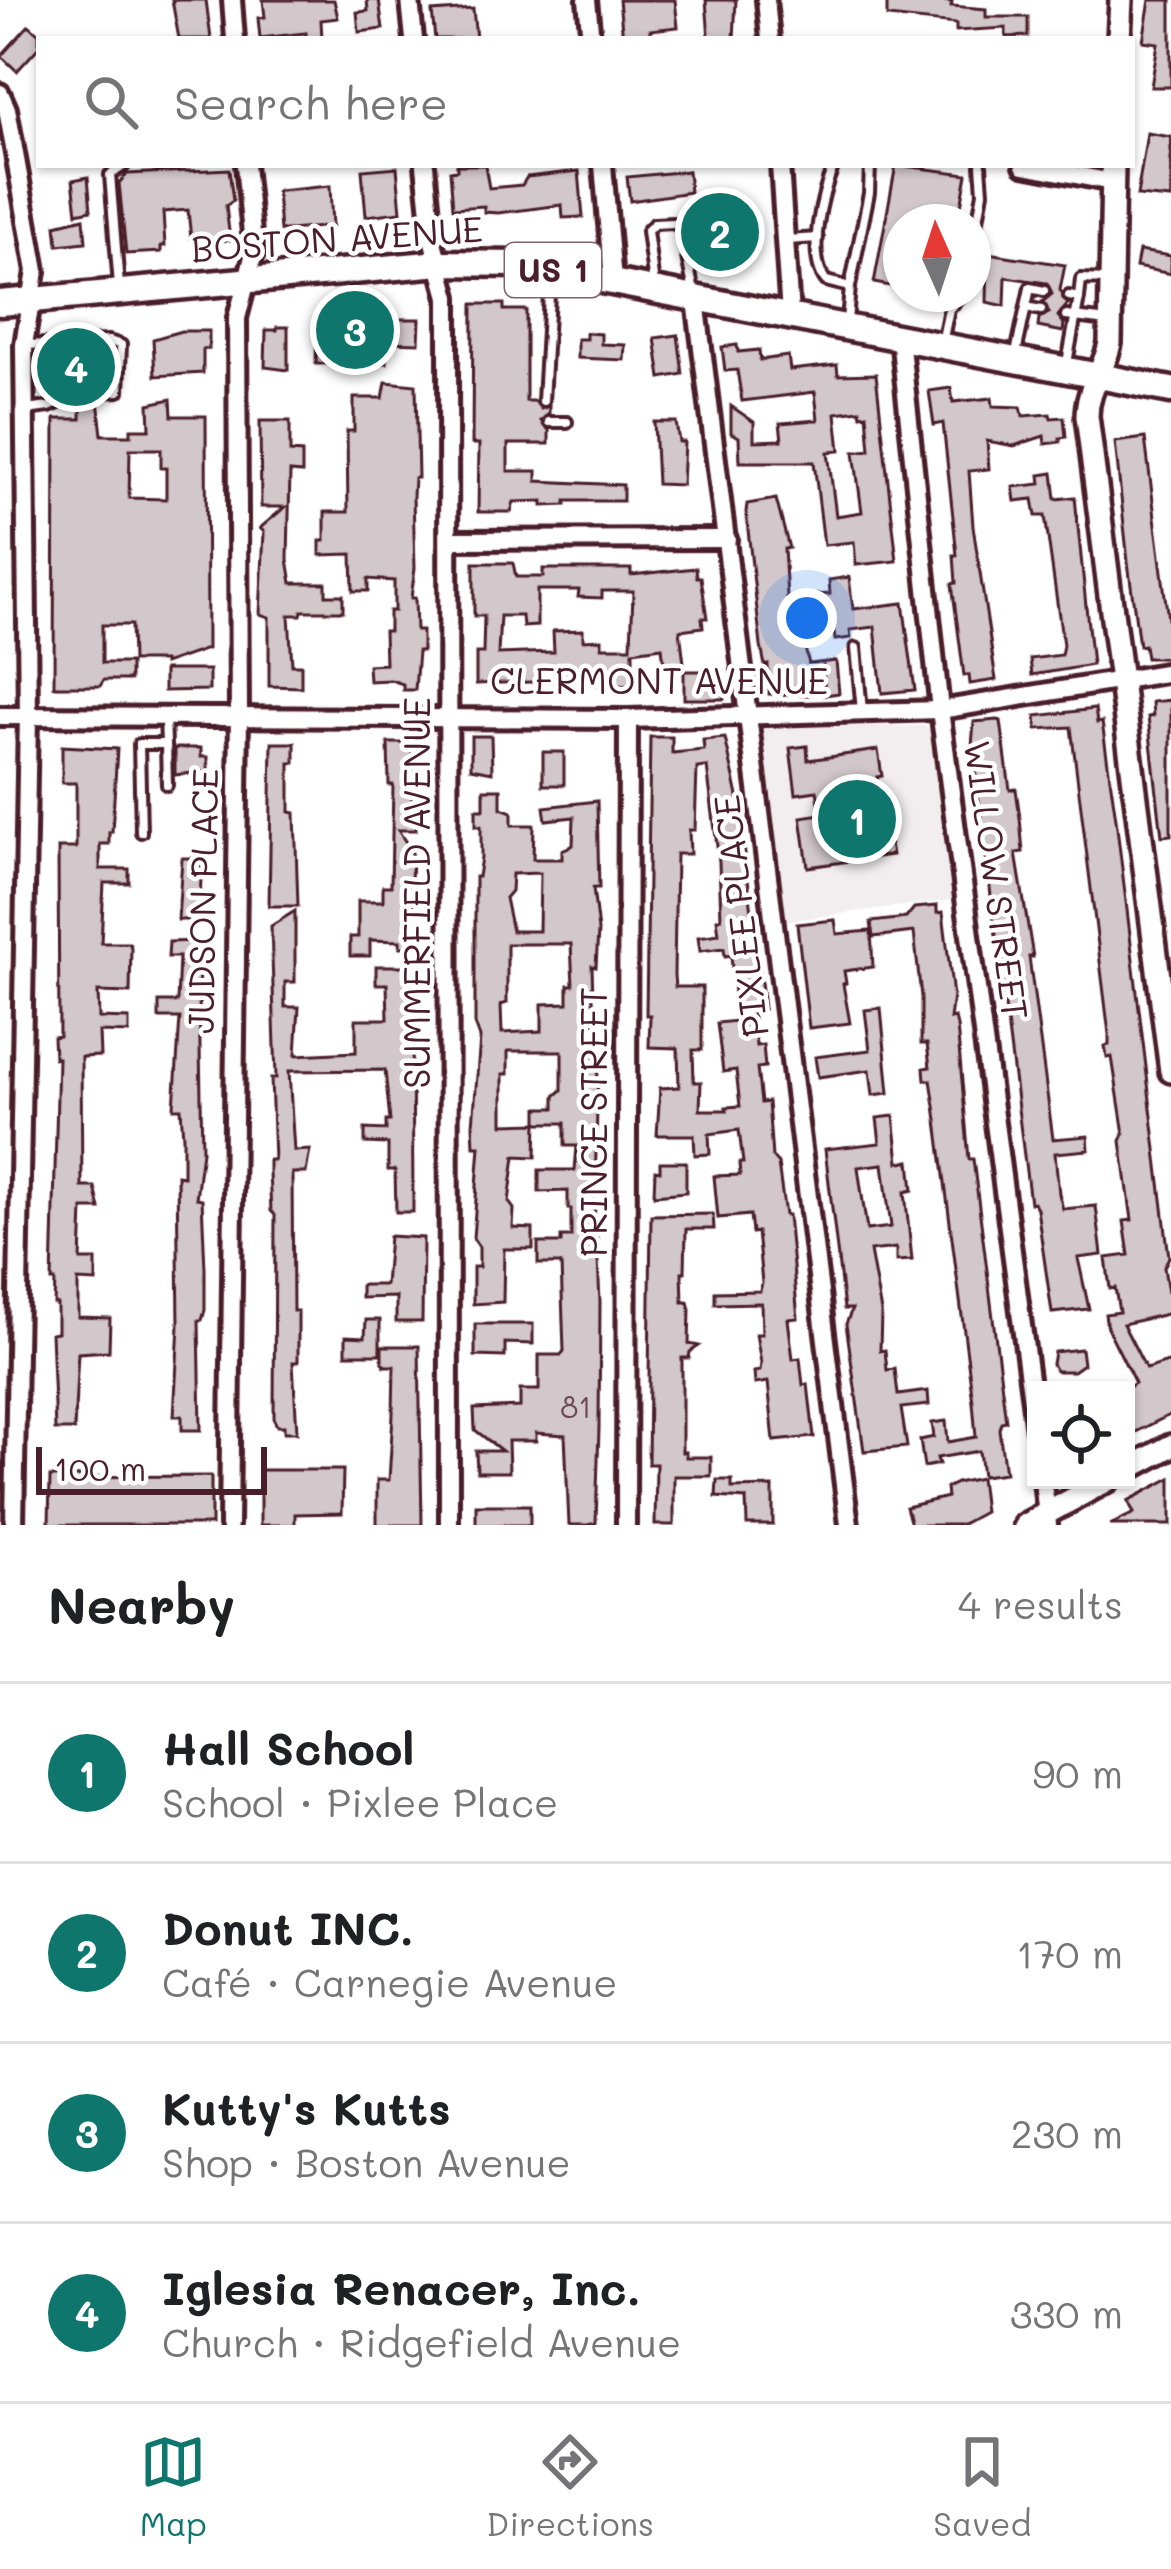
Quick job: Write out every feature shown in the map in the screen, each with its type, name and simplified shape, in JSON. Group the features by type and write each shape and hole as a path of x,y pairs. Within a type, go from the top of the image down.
{"main road":[{"name":"BOSTON AVENUE","path":"0,303 440,263 519,264 1171,390"}],"street":[{"path":"232,0 235,36"},
{"path":"410,0 414,36"},
{"path":"587,0 591,36"},
{"path":"766,0 770,36"},
{"path":"1119,36 1120,0"},
{"path":"0,93 7,109 36,272 24,345 28,716 14,1525"},
{"name":"JUDSON PLACE","path":"229,1525 238,715 237,318 254,250 245,168"},
{"name":"SUMMERFIELD AVENUE","path":"425,168 433,242 448,297 448,1525"},
{"path":"603,168 614,281"},
{"path":"780,168 790,315"},
{"path":"1053,168 1112,174 1108,352 1088,396 1087,416 1171,1071"},
{"name":"PIXLEE PLACE","path":"696,300 849,1525"},
{"name":"WILLOW STREET","path":"900,337 940,710 1029,1381"},
{"path":"450,540 727,539"},
{"name":"CLERMONT AVENUE","path":"0,716 628,718 940,710 1171,672"},
{"name":"PRINCE STREET","path":"626,1525 628,718"},
{"path":"1135,1465 1171,1446"},
{"path":"1043,1489 1048,1519"},
{"path":"1025,1525 1048,1519 1094,1489"}],"lane":[{"path":"119,290 110,175 120,168"},
{"path":"833,168 818,238 820,275 850,286"},
{"path":"846,326 870,168"},
{"path":"981,168 981,204"},
{"path":"655,290 647,231 654,224 673,223 681,227 696,300"},
{"path":"785,240 818,238"},
{"path":"543,400 551,270"},
{"path":"1066,370 1074,297 1081,279 1111,280"},
{"path":"1015,360 1030,288 1044,291"},
{"path":"1026,307 1041,310"},
{"path":"941,346 949,312"},
{"path":"1071,317 1110,321"},
{"path":"24,345 118,341 121,345 119,391 83,393 49,407 25,410"},
{"path":"549,422 567,422"},
{"path":"856,647 862,712"},
{"path":"165,715 167,785"},
{"path":"141,832 139,744 166,744"}],"shaded area":[{"path":"929,728 933,739 953,900 783,921 760,730"}],"building":[{"path":"172,0 206,0 211,36 178,36"},
{"path":"263,0 334,0 338,18 321,20 322,36 260,36 258,18 265,17"},
{"path":"367,0 379,0 383,29 359,32 357,12 368,11"},
{"path":"619,0 675,0 678,27 650,30 651,36 623,36"},
{"path":"706,0 736,0 734,36 709,36"},
{"path":"887,0 952,2 951,6 986,9 986,17 1028,17 1028,36 1006,36 1006,28 956,31 956,24 887,17"},
{"path":"1150,0 1171,0 1171,87 1151,87 1158,43 1143,41"},
{"path":"473,9 476,36 435,36 432,12"},
{"path":"29,25 39,34 36,50 17,71 1,56"},
{"path":"1147,133 1171,137 1171,199 1137,196"},
{"path":"397,168 401,212 366,216 362,170"},
{"path":"486,168 489,188 522,185 527,177 579,171 583,217 563,218 562,205 498,213 484,212 484,206 453,208 450,171"},
{"path":"895,168 967,174 961,204 889,204"},
{"path":"229,169 230,240 196,242 191,239 188,210 163,212 165,246 161,252 126,254 119,183 127,174"},
{"path":"688,171 690,192 630,201 627,177"},
{"path":"88,177 91,210 77,213 73,180"},
{"path":"330,186 332,226 280,231 277,191"},
{"path":"725,208 748,212 746,220 753,221 749,244 708,237 712,214 724,216"},
{"path":"84,218 86,242 58,245 56,225"},
{"path":"883,235 883,285 874,283"},
{"path":"1139,251 1171,256 1171,274 1136,267"},
{"path":"991,253 1065,265 1060,290 1068,304 1058,316 1063,332 1038,327 1039,318 1049,313 1042,302 1052,294 1047,283 1006,277 1005,306 991,303"},
{"path":"473,304 526,310 526,401 535,401 541,409 549,406 549,414 541,421 549,430 549,444 508,444 508,471 537,471 537,481 623,485 623,501 543,506 543,501 514,502 511,512 478,512 479,444 472,444"},
{"path":"393,319 420,319 419,343 387,342 387,363 316,364 317,325 393,324"},
{"path":"288,327 288,370 265,367 266,330"},
{"path":"181,331 209,331 203,373 155,376 153,339"},
{"path":"586,333 601,334 601,344 625,345 624,360 577,358 577,339 586,339"},
{"path":"678,335 683,374 661,378 655,338"},
{"path":"737,345 738,352 759,350 760,360 788,356 790,370 837,365 838,375 876,374 897,561 856,565 854,542 824,545 814,462 740,462 739,437 731,433 731,406 754,422 754,441 782,440 780,423 818,420 815,392 742,401 737,370 725,371 722,347","holes":["860,410 861,415 867,414 870,450 854,452 862,512 836,516 828,452 840,451 836,413"]},
{"path":"79,348 98,350 101,384 64,391 63,374 54,375 52,359"},
{"path":"386,382 416,385 418,478 414,478 411,598 415,598 416,631 422,631 422,651 418,651 415,690 403,690 403,684 391,680 369,681 368,665 385,664 384,631 389,631 389,611 394,611 394,581 368,579 368,591 353,591 352,554 320,555 325,512 348,512 347,431 354,431 354,398 383,398"},
{"path":"951,388 953,402 992,398 993,406 1021,407 1023,416 1064,417 1066,437 1045,444 1044,436 1014,446 987,441 989,469 969,471 996,680 970,684 969,675 964,676 952,584 956,583 957,555 943,423 934,425 929,391"},
{"path":"171,399 172,416 206,416 207,649 164,664 132,661 131,625 102,625 102,663 130,663 130,680 104,680 100,686 54,686 55,419 81,419 81,403 98,400 102,435 131,435 131,429 150,429 149,404","holes":["130,449 161,449 166,499 129,498"]},
{"path":"260,421 290,421 290,452 302,453 302,473 290,472 292,583 326,583 326,595 343,595 343,611 289,615 292,665 301,665 301,687 269,686 269,617 260,614 264,532 260,528 285,507 261,507"},
{"path":"654,422 676,422 679,442 684,442 682,485 657,484"},
{"path":"1145,438 1171,658 1146,658 1144,645 1139,646 1128,562 1115,442"},
{"path":"1053,473 1056,499 1075,497 1092,665 1032,675 1030,659 1061,655 1063,645 1045,516 1036,516 1033,499 1015,501 1013,487 1041,484 1040,475"},
{"path":"776,499 789,548 784,549 788,613 816,610 814,595 830,594 829,580 849,577 853,609 903,603 915,690 882,693 875,627 850,630 851,638 835,640 834,632 802,636 809,664 836,661 839,693 825,695 823,667 808,695 769,694 746,512 747,504"},
{"path":"474,563 513,563 516,577 543,577 543,569 631,569 631,575 696,568 707,618 702,618 703,627 680,630 684,663 664,665 662,647 633,651 633,686 590,684 589,680 476,684 476,653 483,653 484,616 474,616","holes":["537,590 579,590 578,597 602,598 602,591 633,591 631,647 602,647 602,639 583,640 583,630 553,631 554,652 498,654 500,616 522,616 523,627 537,626"]},
{"path":"164,670 209,670 209,690 164,691"},
{"path":"684,671 723,671 724,699 684,699"},
{"path":"1171,700 1171,835 1162,836 1148,717 1153,716 1152,702"},
{"path":"1095,709 1097,723 1102,722 1116,819 1169,1257 1164,1267 1171,1313 1123,1324 1146,1369 1171,1361 1171,1414 1135,1432 1135,1381 1105,1314 1119,1312 1106,1258 1129,1255 1124,1221 1132,1220 1121,1141 1124,1134 1112,1057 1107,1058 1105,1046 1109,1034 1071,727 1037,729 1036,716"},
{"path":"998,720 1010,790 1016,789 1020,818 1023,852 1016,853 1053,1139 1088,1136 1089,1150 1055,1153 1063,1209 1096,1206 1102,1255 1078,1258 1089,1309 1052,1313 1037,1209 1030,1203 972,746 974,722"},
{"path":"471,736 491,736 492,772 471,768"},
{"path":"650,737 672,737 672,753 704,750 703,740 725,738 738,796 753,920 739,939 756,937 764,1009 752,1010 756,1046 763,1045 765,1067 757,1068 761,1103 768,1102 772,1157 778,1164 788,1215 798,1318 788,1319 793,1359 800,1358 803,1385 808,1384 814,1437 774,1441 768,1382 755,1384 754,1372 760,1371 761,1363 756,1334 762,1334 761,1303 715,1304 715,1292 760,1291 762,1283 757,1232 752,1233 750,1215 718,1218 714,1176 740,1175 739,1130 709,1134 710,1154 695,1155 694,1135 657,1135 660,1088 679,1087 678,1048 649,1047 650,1015 646,1015","holes":["707,767 719,862 719,934 698,937 700,951 724,948 725,956 731,955 736,1021 717,1023 723,1072 736,1070 740,1106 700,1110 701,1082 694,1082 693,1050 702,1050 702,987 675,987 674,975 676,854 690,854 697,768"]},
{"path":"272,743 295,743 290,812 295,813 298,906 269,906"},
{"path":"388,743 412,743 416,830 398,830 412,852 411,886 416,886 416,904 412,947 400,947 400,941 370,940 370,956 350,956 350,937 358,937 358,901 383,901 383,886 391,886 393,785 389,785"},
{"path":"62,746 117,749 112,832 109,844 100,844 100,869 129,869 129,883 104,883 101,943 129,943 131,947 130,993 98,992 99,1018 129,1019 129,1033 99,1032 100,1056 81,1057 82,1187 95,1187 100,1209 83,1209 81,1260 96,1260 96,1282 78,1281 78,1317 110,1318 109,1351 78,1353 74,1430 55,1430 51,1333 57,1332 52,1281 58,1058 54,1058 53,1037 59,1036 58,848 76,848 76,783 62,783"},
{"path":"807,746 808,760 878,750 882,776 877,777 892,855 808,867 801,817 821,814 817,791 796,794 790,748"},
{"path":"175,748 201,748 201,757 208,757 208,771 175,775"},
{"path":"543,752 564,752 564,785 543,785"},
{"path":"484,789 501,789 501,808 512,812 512,825 534,825 533,859 562,859 562,850 573,845 574,817 546,820 544,807 597,801 599,888 593,888 598,931 596,967 592,966 598,1063 594,1237 600,1302 599,1428 596,1523 588,1525 569,1525 565,1435 536,1433 536,1441 508,1441 509,1472 477,1472 476,1451 502,1451 475,1430 474,1409 520,1407 520,1390 539,1390 539,1355 564,1351 561,1264 538,1264 538,1243 561,1243 561,1237 571,1237 571,1209 568,1191 539,1192 539,1170 575,1170 577,1146 565,1146 565,1123 538,1123 538,1108 555,1108 555,1096 562,1090 562,1051 508,1051 503,1124 537,1123 536,1157 515,1156 509,1202 514,1209 513,1228 533,1229 533,1249 504,1249 503,1302 473,1304 473,1267 479,1267 479,1247 473,1238 480,1146 474,1146 473,1125 480,1038 475,1024 475,877 481,857 476,809 484,809","holes":["540,873 539,931 512,931 505,898 511,891 512,874","507,944 571,944 573,985 568,985 568,1003 542,1004 542,1031 502,1033"]},
{"path":"182,858 202,858 199,920 178,920"},
{"path":"937,906 937,913 943,912 953,996 950,1019 955,1018 957,1026 969,1159 973,1159 1006,1421 999,1429 1005,1473 982,1476 979,1451 937,1458 939,1464 924,1467 920,1440 934,1437 932,1423 946,1421 948,1442 976,1437 973,1402 936,1113 931,1080 925,1080 924,1068 930,1067 927,1044 921,1044 914,932 873,937 871,922 906,918 914,908"},
{"path":"295,911 295,982 285,982 285,1007 299,1007 296,1055 356,1052 356,1019 388,1019 387,984 376,984 376,966 411,966 410,997 417,1007 412,1007 413,1212 396,1212 395,1170 388,1170 388,1144 365,1143 365,1129 386,1130 386,1121 390,1121 385,1070 289,1071 294,1151 310,1150 306,1173 292,1173 297,1432 284,1432 284,1426 277,1426 274,1420 275,1215 269,1160 274,1160 271,1078 276,1078 271,926"},
{"path":"835,920 837,934 871,931 873,967 844,971 850,1023 809,1028 797,924"},
{"path":"198,941 202,1151 196,1198 202,1199 205,1310 199,1320 201,1430 182,1430 182,1416 174,1416 179,1325 177,1175 183,1176 181,1108 174,1108 180,1018 159,1018 159,1002 177,1002 179,957 168,957 169,942"},
{"path":"881,1008 889,1093 873,1095 870,1070 818,1077 815,1057 870,1050 865,1010"},
{"path":"894,1116 899,1162 910,1161 913,1190 905,1192 912,1260 896,1261 896,1248 870,1251 881,1312 880,1351 885,1350 887,1370 895,1369 898,1395 928,1391 929,1405 901,1408 907,1447 864,1451 846,1324 852,1309 844,1309 825,1149 880,1143 877,1118","holes":["883,1164 891,1227 867,1230 858,1167"]},
{"path":"660,1162 686,1162 686,1192 654,1195"},
{"path":"713,1214 714,1229 686,1229 682,1272 683,1302 688,1302 690,1310 689,1344 699,1346 689,1358 682,1358 682,1452 686,1457 711,1457 711,1476 674,1476 674,1525 655,1525 656,1464 648,1464 651,1215"},
{"path":"389,1236 423,1238 422,1322 396,1322 396,1297 361,1298 361,1285 385,1285"},
{"path":"366,1320 380,1320 380,1354 346,1354 346,1336 365,1337"},
{"path":"475,1324 533,1324 533,1344 505,1343 505,1357 475,1356"},
{"path":"382,1346 419,1346 422,1525 377,1525 377,1480 389,1480 393,1415 394,1366 382,1361"},
{"path":"1081,1349 1083,1364 1073,1371 1056,1371 1054,1352"},
{"path":"260,1470 343,1470 342,1513 295,1514 295,1525 260,1525"},
{"path":"211,1476 211,1525 49,1525 50,1477"},
{"path":"980,1478 984,1512 960,1525 911,1525 906,1507 947,1497 946,1488"},
{"path":"1171,1478 1171,1525 1110,1525 1134,1513 1128,1501"},
{"path":"717,1480 732,1480 732,1488 773,1487 773,1525 747,1525 746,1499 716,1497"},
{"path":"476,1505 530,1505 530,1525 476,1525"}],"place":[{"name":"Donut INC.","path":"720,232"},
{"name":"Kutty's Kutts","path":"355,330"},
{"name":"Iglesia Renacer, Inc.","path":"76,367"},
{"name":"Hall School","path":"857,819"}]}
